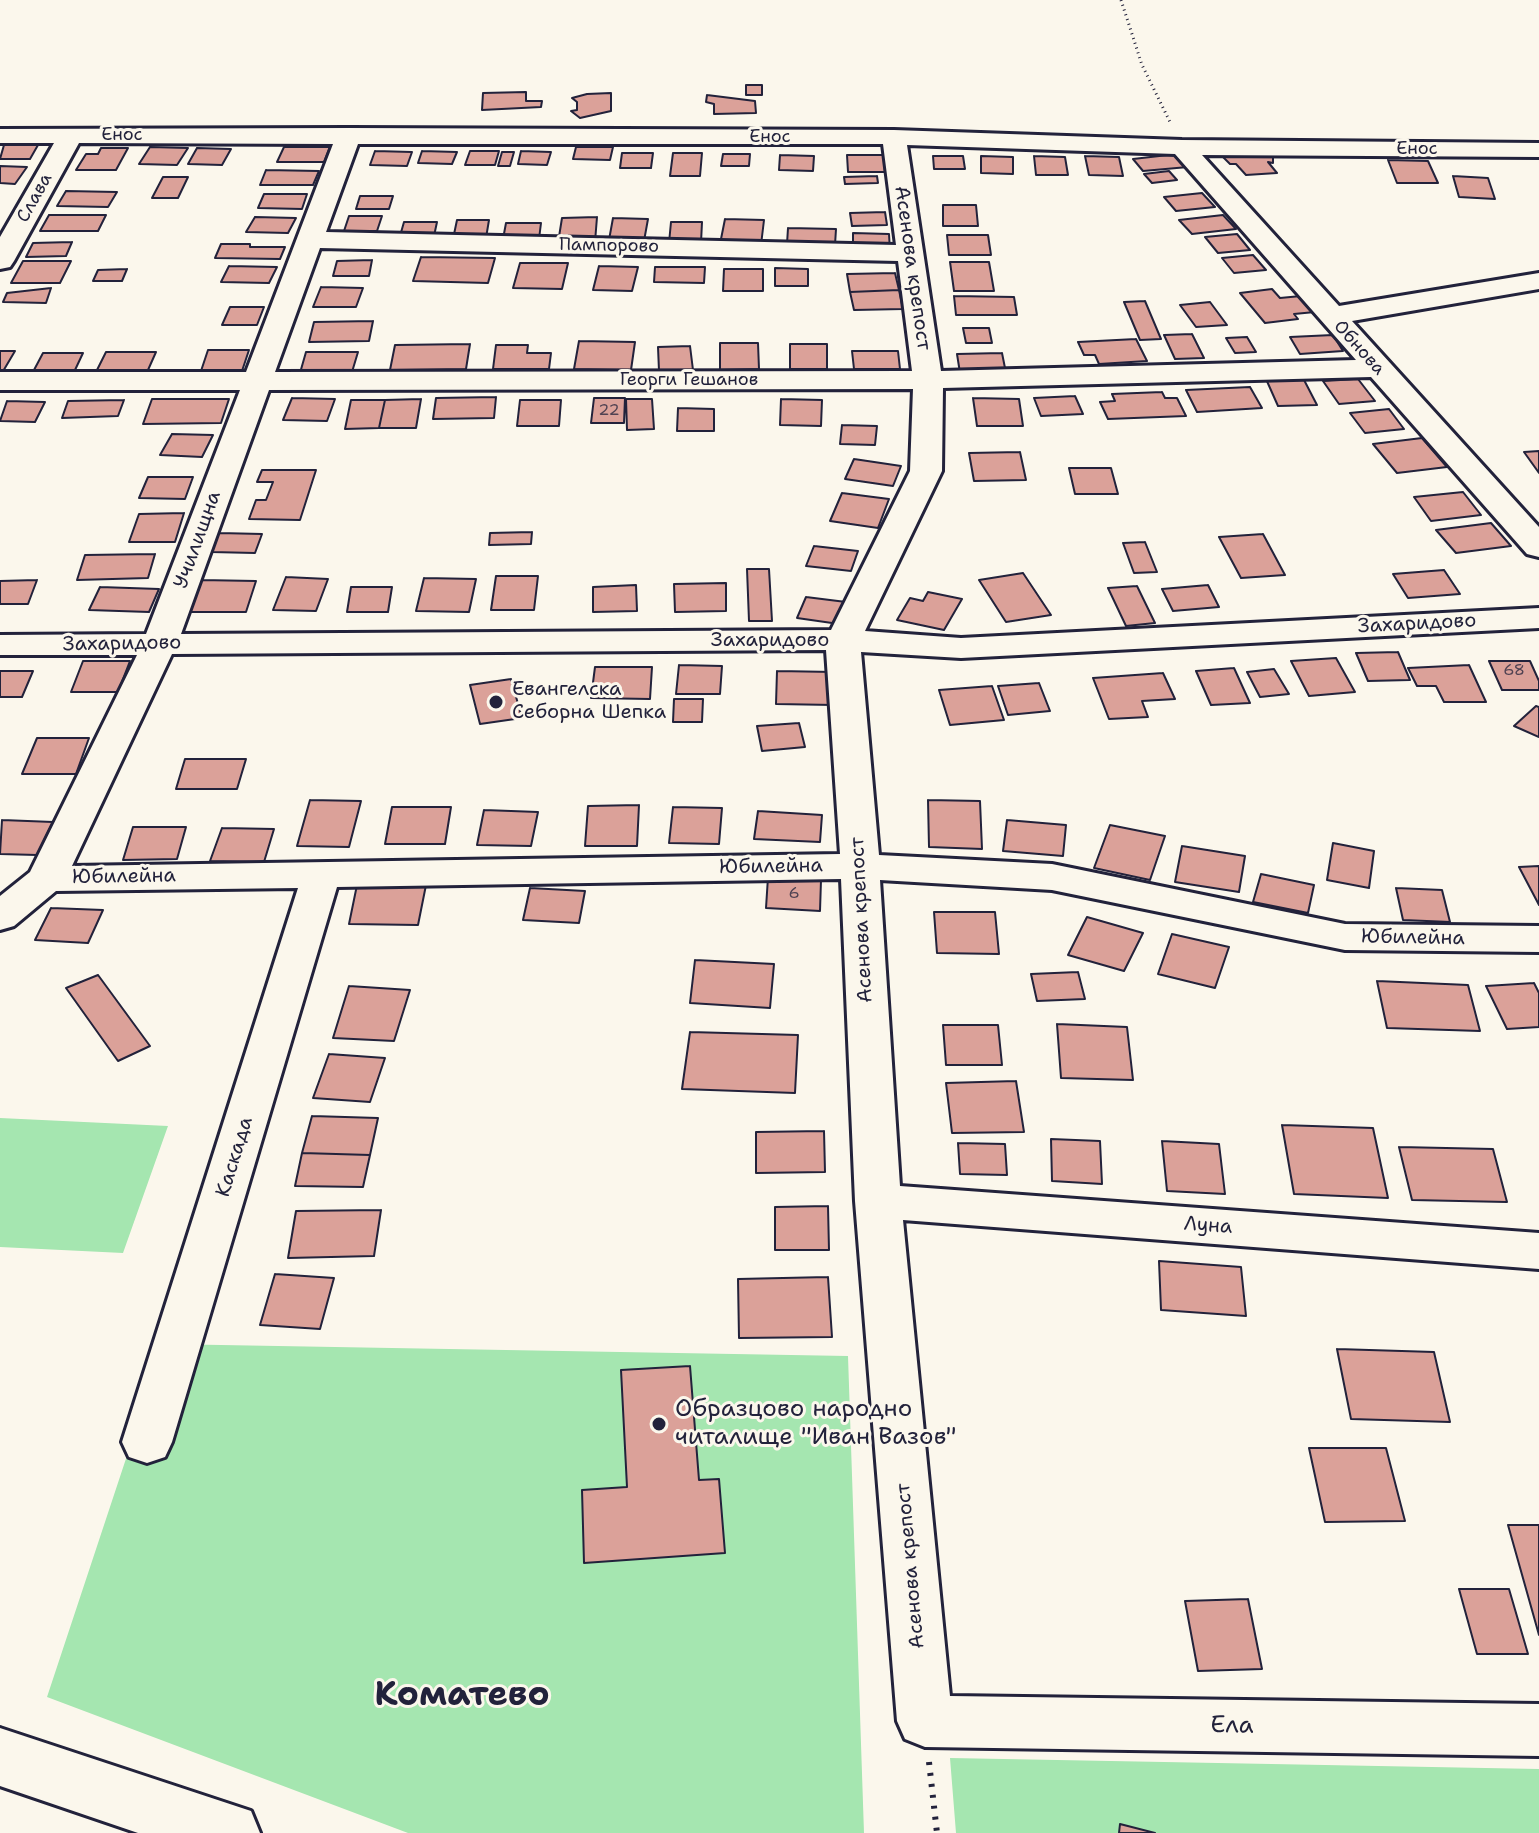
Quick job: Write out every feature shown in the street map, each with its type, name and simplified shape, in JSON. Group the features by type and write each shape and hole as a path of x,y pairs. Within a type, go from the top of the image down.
{"main road":[{"path":"0,1757 228,1833"}],"street":[{"name":"Слава","path":"0,261 71,135"},
{"name":"Училищна","path":"0,917 46,879 160,643 349,135"},
{"name":"Енос","path":"0,136 894,137 1182,147 1539,150"},
{"name":"Асенова крепост","path":"894,137 928,380 926,471 843,640 860,866 878,1201 925,1721"},
{"name":"Обнова","path":"1182,147 1539,547"},
{"name":"Пампорово","path":"308,240 910,253"},
{"path":"1330,316 1539,281"},
{"name":"Георги Гешанов","path":"0,381 928,380 1378,368"},
{"name":"Захаридово","path":"0,645 843,640 961,648 1539,618"},
{"name":"Юбилейна","path":"46,879 860,866 1052,877 1345,937 1539,939"},
{"name":"Каскада","path":"147,1442 322,873"},
{"name":"Луна","path":"878,1201 1539,1251"},
{"name":"Ела","path":"925,1721 1539,1730"}],"path":[{"path":"1121,0 1142,65 1182,147"},
{"path":"925,1721 937,1833"}],"green space":[{"path":"0,1118 168,1126 123,1253 0,1247"},
{"path":"164,1344 848,1356 864,1833 408,1833 47,1697"},
{"path":"950,1758 1539,1769 1539,1833 956,1833"}],"building":[{"path":"746,85 762,85 762,95 746,95"},
{"path":"526,92 526,101 542,101 541,107 482,110 483,93"},
{"path":"611,93 611,111 580,118 571,111 577,110 577,102 572,98"},
{"path":"707,95 755,101 756,113 714,114 714,104 706,102"},
{"path":"4,145 38,145 30,159 0,159"},
{"path":"150,147 188,148 177,165 139,164"},
{"path":"284,147 330,147 324,162 277,162"},
{"path":"576,147 613,147 610,160 573,159"},
{"path":"101,148 128,148 116,170 76,170 86,154 98,154"},
{"path":"197,148 231,149 222,165 188,164"},
{"path":"375,151 412,152 407,166 370,165"},
{"path":"422,151 457,152 452,164 418,163"},
{"path":"470,151 499,151 495,165 465,165"},
{"path":"521,151 551,152 547,165 518,164"},
{"path":"502,152 514,152 510,166 498,166"},
{"path":"622,153 653,153 651,168 620,168"},
{"path":"673,153 702,153 700,176 670,176"},
{"path":"723,154 750,154 749,166 721,166"},
{"path":"1177,154 1188,167 1143,171 1133,159"},
{"path":"780,155 814,156 813,171 779,170"},
{"path":"847,155 884,155 885,172 848,172"},
{"path":"933,156 963,156 965,169 934,169"},
{"path":"981,156 1013,157 1013,174 981,173"},
{"path":"1034,156 1065,157 1068,175 1036,175"},
{"path":"1085,156 1119,157 1123,176 1089,175"},
{"path":"1222,156 1273,156 1273,163 1268,162 1277,173 1246,175 1236,164 1230,164"},
{"path":"1388,160 1428,161 1438,183 1397,183"},
{"path":"0,166 27,167 15,184 0,183"},
{"path":"266,170 319,171 313,185 260,185"},
{"path":"1169,171 1177,180 1152,183 1144,174"},
{"path":"877,176 878,183 845,184 844,177"},
{"path":"1453,176 1488,178 1495,199 1459,197"},
{"path":"163,177 188,177 178,198 152,198"},
{"path":"66,191 117,192 108,207 57,206"},
{"path":"1202,193 1215,207 1176,211 1164,197"},
{"path":"264,194 307,194 302,209 258,208"},
{"path":"360,196 393,196 389,209 356,209"},
{"path":"943,205 976,205 978,226 943,226"},
{"path":"885,212 887,225 852,226 850,213"},
{"path":"49,215 106,215 98,231 40,231"},
{"path":"1223,215 1236,229 1192,234 1179,220"},
{"path":"349,216 382,216 377,231 344,231"},
{"path":"255,217 296,218 288,233 246,232"},
{"path":"597,217 595,242 558,243 562,218"},
{"path":"613,218 648,219 644,241 609,240"},
{"path":"725,219 764,220 761,245 720,244"},
{"path":"457,220 489,220 486,238 453,239"},
{"path":"404,222 437,222 434,236 400,236"},
{"path":"671,222 702,222 701,243 669,243"},
{"path":"506,223 541,223 539,239 503,239"},
{"path":"788,228 836,229 835,245 787,244"},
{"path":"853,233 889,234 890,251 853,251"},
{"path":"1237,234 1250,250 1218,253 1205,237"},
{"path":"947,235 988,235 991,255 949,255"},
{"path":"72,242 66,256 26,257 33,243"},
{"path":"221,244 285,247 280,259 215,258"},
{"path":"1253,255 1266,270 1234,273 1222,258"},
{"path":"421,257 495,258 488,283 413,281"},
{"path":"372,260 369,276 333,276 337,261"},
{"path":"23,261 71,261 60,283 11,283"},
{"path":"950,262 989,262 994,291 954,291"},
{"path":"520,263 568,263 562,289 513,288"},
{"path":"229,266 277,267 269,283 221,282"},
{"path":"599,266 638,267 632,291 593,290"},
{"path":"655,267 705,267 704,283 654,282"},
{"path":"775,268 808,269 808,286 775,286"},
{"path":"127,269 122,281 93,281 98,270"},
{"path":"724,269 763,269 763,291 723,291"},
{"path":"895,273 899,290 850,292 847,274"},
{"path":"321,287 363,288 356,307 313,307"},
{"path":"51,288 46,303 3,302 7,293"},
{"path":"1272,289 1280,298 1301,296 1315,312 1294,314 1298,319 1265,323 1240,293"},
{"path":"899,290 903,309 854,310 850,292"},
{"path":"954,296 1014,297 1017,315 956,315"},
{"path":"1145,301 1161,339 1140,340 1124,302"},
{"path":"1210,302 1227,325 1196,327 1180,305"},
{"path":"230,307 264,307 257,325 222,325"},
{"path":"373,321 369,341 309,342 314,322"},
{"path":"963,328 989,328 992,343 966,343"},
{"path":"1192,334 1204,358 1175,359 1164,335"},
{"path":"1333,335 1343,351 1300,354 1290,337"},
{"path":"1247,337 1256,352 1235,353 1226,338"},
{"path":"1136,339 1147,361 1099,364 1095,355 1084,355 1078,342"},
{"path":"579,341 635,342 631,370 574,369"},
{"path":"720,343 758,343 759,369 720,370"},
{"path":"470,344 466,369 390,370 395,345"},
{"path":"790,344 827,344 827,369 790,369"},
{"path":"496,345 528,345 527,353 551,353 549,369 493,369"},
{"path":"690,346 693,370 659,371 658,347"},
{"path":"208,350 249,350 242,371 201,371"},
{"path":"0,351 15,351 2,373 0,373"},
{"path":"852,351 898,351 900,369 854,369"},
{"path":"106,352 156,352 148,370 97,370"},
{"path":"306,352 358,352 352,372 300,373"},
{"path":"43,353 83,353 75,370 34,370"},
{"path":"1002,353 1006,373 960,373 957,354"},
{"path":"1303,378 1317,405 1278,406 1266,379"},
{"path":"1358,379 1375,401 1339,404 1323,381"},
{"path":"1250,387 1262,408 1197,412 1186,390"},
{"path":"1162,392 1165,398 1177,398 1186,416 1108,419 1100,402 1115,401 1112,394"},
{"path":"1075,396 1083,414 1041,416 1034,398"},
{"path":"496,397 494,418 433,419 436,398"},
{"path":"292,398 335,399 327,421 283,420"},
{"path":"594,398 625,398 624,423 591,423"},
{"path":"973,398 1019,399 1023,426 977,426"},
{"path":"152,399 229,399 221,423 143,424"},
{"path":"421,399 416,428 379,428 385,400"},
{"path":"626,399 652,399 654,429 627,430"},
{"path":"781,399 822,400 821,426 780,425"},
{"path":"124,400 118,416 62,418 68,401"},
{"path":"351,400 385,400 379,428 345,429"},
{"path":"520,400 561,400 559,426 517,426"},
{"path":"7,401 45,402 35,422 0,421"},
{"path":"678,408 714,409 714,431 677,431"},
{"path":"1389,409 1404,429 1365,433 1350,413"},
{"path":"842,425 877,426 875,445 840,444"},
{"path":"172,434 213,435 202,457 160,455"},
{"path":"1422,438 1447,467 1397,473 1373,444"},
{"path":"1539,451 1539,473 1524,452"},
{"path":"1020,452 1026,480 974,481 969,453"},
{"path":"854,459 901,466 893,486 845,479"},
{"path":"1069,468 1111,468 1118,494 1075,494"},
{"path":"262,470 316,470 300,520 249,519 256,500 266,500 273,482 257,482"},
{"path":"148,477 193,477 185,499 139,498"},
{"path":"1463,492 1481,515 1431,521 1414,497"},
{"path":"842,493 889,499 878,528 830,521"},
{"path":"184,513 175,542 129,542 139,514"},
{"path":"1491,523 1511,546 1456,553 1436,530"},
{"path":"532,532 531,544 489,545 490,533"},
{"path":"219,533 262,534 255,553 211,552"},
{"path":"1263,534 1285,575 1241,578 1219,537"},
{"path":"1145,542 1157,572 1134,573 1123,543"},
{"path":"814,546 858,551 851,571 806,566"},
{"path":"155,554 148,578 77,580 85,555"},
{"path":"747,569 769,569 772,621 749,621"},
{"path":"1444,570 1460,594 1408,598 1393,574"},
{"path":"1023,573 1051,615 1006,622 979,580"},
{"path":"496,576 538,576 534,610 491,610"},
{"path":"286,577 328,579 316,611 273,610"},
{"path":"424,578 476,579 469,612 416,611"},
{"path":"37,580 28,604 0,604 0,581"},
{"path":"200,580 256,581 246,612 189,612"},
{"path":"726,583 726,611 675,612 674,584"},
{"path":"636,585 637,611 593,612 593,587"},
{"path":"1208,585 1219,607 1173,611 1162,589"},
{"path":"1137,586 1155,623 1126,626 1108,588"},
{"path":"100,587 159,589 149,612 89,610"},
{"path":"351,587 392,587 388,612 347,612"},
{"path":"928,592 962,599 944,630 897,620 910,598 923,601"},
{"path":"806,597 854,603 846,625 797,618"},
{"path":"1398,652 1410,680 1368,681 1356,653"},
{"path":"1336,658 1355,692 1309,696 1291,661"},
{"path":"83,661 130,661 118,692 71,692"},
{"path":"1489,661 1530,661 1539,681 1539,690 1502,690"},
{"path":"679,665 722,666 720,694 676,694"},
{"path":"1469,665 1486,702 1444,702 1436,686 1417,686 1408,668"},
{"path":"595,667 652,667 650,699 591,698"},
{"path":"1234,668 1250,703 1211,705 1196,671"},
{"path":"1274,669 1289,694 1260,697 1247,672"},
{"path":"0,671 33,671 22,697 0,697"},
{"path":"777,671 834,672 834,705 776,704"},
{"path":"1163,673 1175,699 1142,701 1148,717 1109,719 1093,678"},
{"name":"Евангелска Себорна Шепка","path":"511,679 522,718 480,724 470,685"},
{"path":"1039,683 1050,711 1008,715 998,686"},
{"path":"992,686 1004,720 950,725 939,690"},
{"path":"674,699 703,699 702,722 673,722"},
{"path":"1536,706 1539,707 1539,737 1514,726"},
{"path":"799,723 805,747 762,751 757,726"},
{"path":"37,738 89,738 76,774 22,774"},
{"path":"185,759 246,759 237,789 176,789"},
{"path":"310,800 361,801 349,847 297,846"},
{"path":"928,800 980,801 982,849 929,847"},
{"path":"639,805 637,846 585,846 588,806"},
{"path":"392,807 451,807 445,844 385,844"},
{"path":"673,807 722,808 719,844 669,843"},
{"path":"484,810 538,812 531,846 477,845"},
{"path":"758,811 822,815 820,842 754,839"},
{"path":"2,820 53,822 37,855 0,854"},
{"path":"1007,820 1066,825 1063,856 1003,851"},
{"path":"1110,825 1165,836 1150,880 1094,868"},
{"path":"133,827 186,827 177,859 123,860"},
{"path":"222,828 274,829 264,862 210,861"},
{"path":"1333,843 1374,851 1369,888 1327,880"},
{"path":"1182,846 1245,856 1239,892 1175,882"},
{"path":"1539,866 1539,905 1519,867"},
{"path":"1261,874 1314,885 1308,913 1253,902"},
{"path":"768,877 821,880 820,911 766,908"},
{"path":"357,885 426,885 418,925 349,924"},
{"path":"530,888 585,891 579,923 523,920"},
{"path":"1396,888 1442,890 1450,922 1403,920"},
{"path":"51,908 103,910 88,943 35,940"},
{"path":"934,912 995,912 999,954 937,953"},
{"path":"1087,917 1143,933 1124,971 1068,955"},
{"path":"1172,934 1229,947 1215,988 1158,974"},
{"path":"695,960 774,964 770,1008 690,1003"},
{"path":"1078,972 1085,999 1037,1001 1031,974"},
{"path":"98,975 150,1046 118,1061 66,988"},
{"path":"1377,981 1468,985 1480,1031 1387,1028"},
{"path":"1534,983 1539,993 1539,1027 1507,1029 1486,986"},
{"path":"349,986 410,990 394,1041 333,1038"},
{"path":"1057,1024 1127,1027 1133,1080 1061,1078"},
{"path":"943,1025 998,1025 1002,1065 946,1065"},
{"path":"690,1032 798,1035 795,1093 682,1089"},
{"path":"329,1054 385,1058 370,1102 313,1098"},
{"path":"1016,1081 1024,1132 952,1133 946,1083"},
{"path":"312,1116 378,1118 370,1155 302,1153"},
{"path":"1282,1125 1373,1128 1388,1198 1294,1194"},
{"path":"824,1131 825,1172 756,1173 756,1132"},
{"path":"1051,1139 1100,1141 1102,1184 1052,1181"},
{"path":"1162,1141 1219,1144 1225,1194 1167,1191"},
{"path":"958,1143 1005,1144 1007,1175 960,1174"},
{"path":"1399,1147 1493,1149 1507,1202 1412,1200"},
{"path":"302,1153 370,1155 363,1187 295,1186"},
{"path":"828,1206 829,1250 775,1250 775,1207"},
{"path":"381,1210 374,1256 288,1258 296,1211"},
{"path":"1159,1261 1241,1267 1246,1316 1161,1310"},
{"path":"275,1274 334,1278 320,1329 260,1325"},
{"path":"828,1277 832,1337 739,1338 738,1279"},
{"path":"1337,1349 1434,1352 1450,1422 1351,1419"},
{"name":"Образцово народно читалище \"Иван Вазов\"","path":"690,1366 699,1480 719,1479 725,1553 584,1563 582,1490 627,1487 621,1370"},
{"path":"1309,1448 1386,1448 1405,1521 1325,1522"},
{"path":"1508,1525 1539,1525 1539,1635"},
{"path":"1459,1589 1509,1589 1528,1654 1477,1654"},
{"path":"1248,1599 1262,1669 1198,1671 1185,1601"},
{"path":"1120,1824 1155,1833 1119,1833"}],"place":[{"name":"Евангелска Себорна Шепка","path":"496,702"},
{"name":"Образцово народно читалище \"Иван Вазов\"","path":"659,1424"}],"district":[{"name":"Коматево","path":"462,1696"}]}
